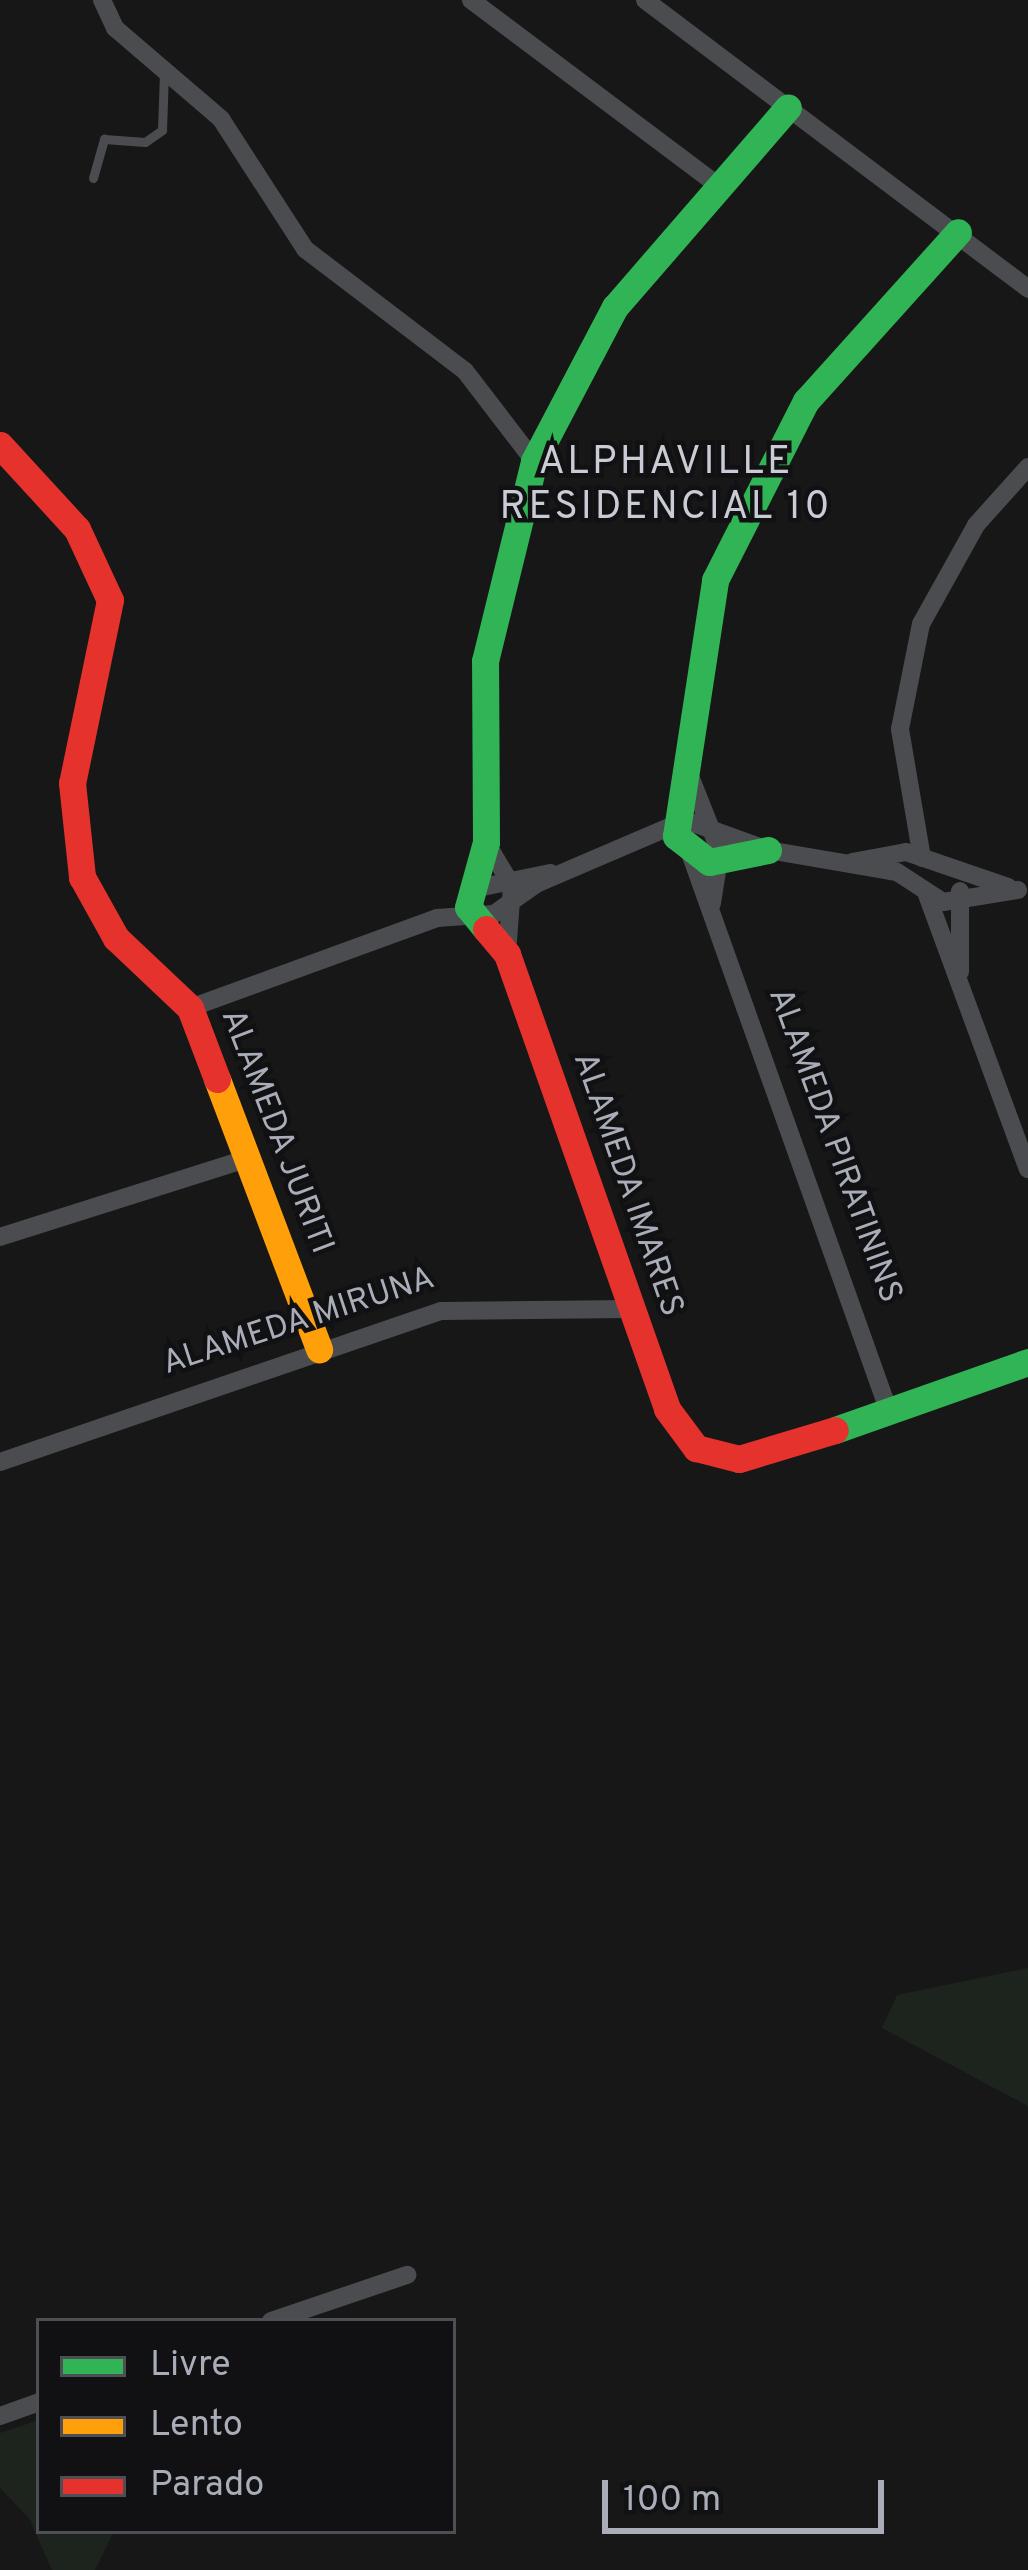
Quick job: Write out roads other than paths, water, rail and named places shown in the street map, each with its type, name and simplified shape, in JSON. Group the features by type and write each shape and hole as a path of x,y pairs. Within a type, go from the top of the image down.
{"street":[{"path":"101,0 116,28 221,119 305,250 465,371 535,461"},
{"path":"471,0 715,183"},
{"path":"645,0 1028,289"},
{"path":"671,18 682,0"},
{"path":"476,904 486,842 485,661 535,461 592,343 715,183 788,107"},
{"path":"682,839 698,658 742,507 806,401 958,232"},
{"name":"ALAMEDA JURITI","path":"0,445 85,540 110,600 72,783 82,877 116,938 190,1008 319,1349"},
{"path":"922,859 910,816 900,729 921,624 976,525 1028,467"},
{"path":"690,776 720,862 712,903"},
{"path":"897,872 897,851 910,816"},
{"path":"190,1008 476,904 508,902 559,873 631,843 712,834 768,850 897,872 927,895 959,902 1023,891"},
{"path":"682,839 720,862 768,850"},
{"name":"ALAMEDA PIRATININS","path":"682,839 712,903 889,1412"},
{"path":"486,842 507,874 507,954"},
{"path":"842,864 897,851 959,877 1023,891"},
{"path":"437,918 476,904 507,874 559,873"},
{"path":"959,877 960,982"},
{"path":"927,895 1028,1169"},
{"name":"ALAMEDA IMARES","path":"476,904 507,954 630,1309 684,1437 739,1460 889,1412"},
{"path":"0,1238 249,1158"},
{"name":"ALAMEDA MIRUNA","path":"0,1462 319,1349 486,1304 630,1309"},
{"path":"889,1412 1028,1362"},
{"path":"281,2318 407,2275"},
{"path":"0,2416 36,2403"}],"lane":[{"path":"93,178 104,139 145,142 162,130 165,66"}],"district":[{"name":"ALPHAVILLE RESIDENCIAL 10","path":"666,488"}]}
